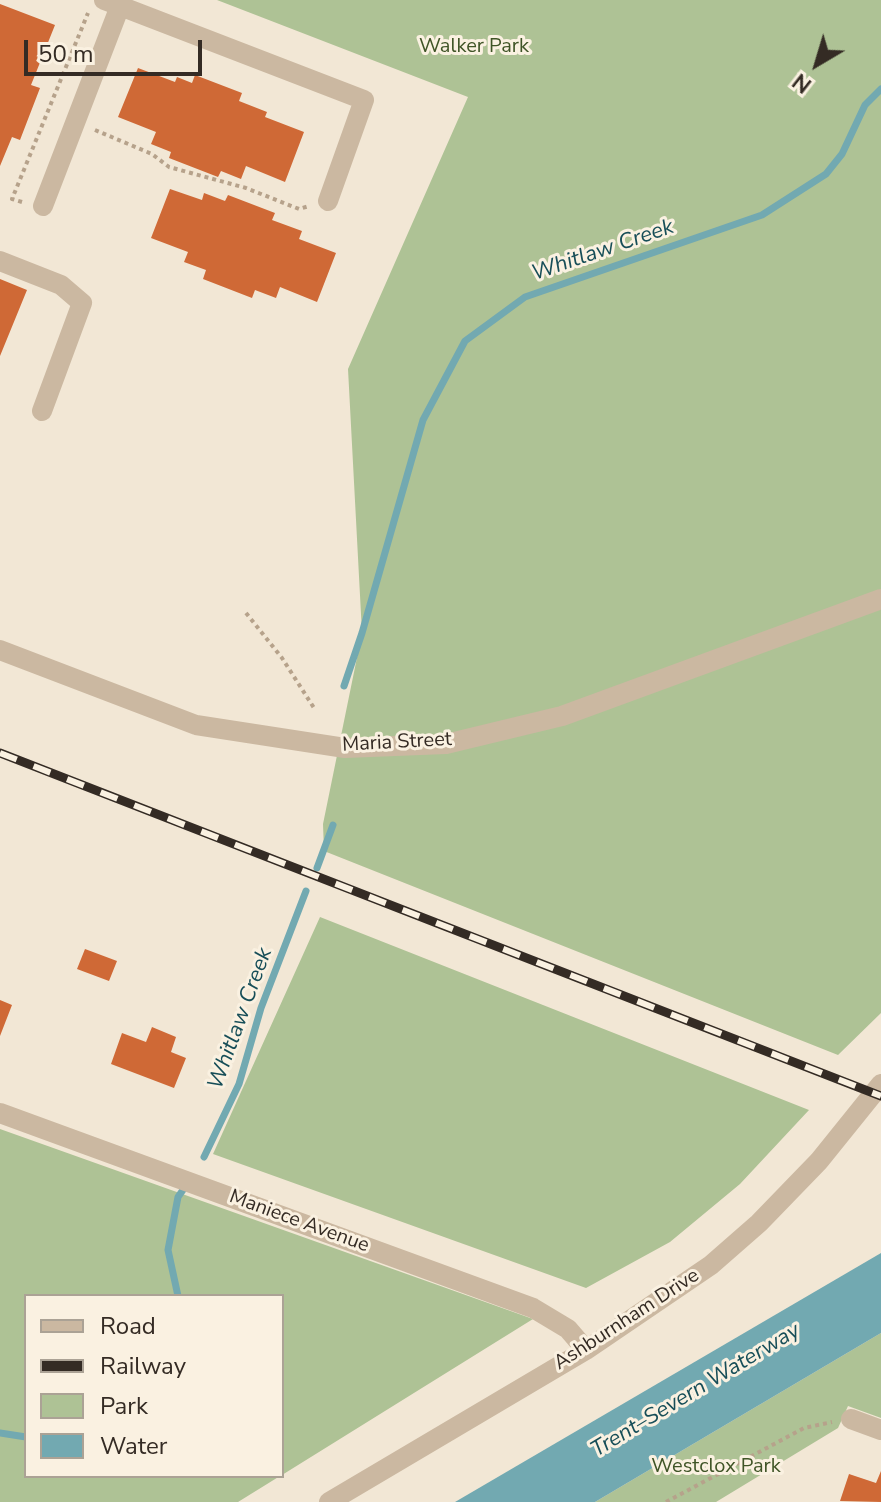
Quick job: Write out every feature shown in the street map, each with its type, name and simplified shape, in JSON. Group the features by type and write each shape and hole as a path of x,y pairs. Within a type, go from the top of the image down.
{"street":[{"path":"43,206 74,121 105,5 364,100 328,201"},
{"path":"0,261 61,285 82,303 42,411"},
{"name":"Maria Street","path":"0,650 196,725 345,748 446,744 562,716 881,599"},
{"name":"Ashburnham Drive","path":"329,1502 586,1350 711,1265 759,1223 819,1161 881,1084"},
{"name":"Maniece Avenue","path":"0,1113 533,1308 568,1329 586,1350"},
{"path":"851,1419 881,1430"}],"path":[{"path":"43,206 12,199 105,5"},
{"path":"74,121 152,154 169,167 246,188 299,209 328,201"},
{"path":"246,613 282,658 314,708"},
{"path":"666,1502 804,1428 851,1419"}],"green space":[{"name":"Walker Park","path":"217,0 881,0 881,1013 838,1055 324,851 323,824 362,633 348,369 468,97"},
{"path":"320,917 809,1110 740,1184 670,1242 586,1288 213,1154"},
{"path":"0,1129 533,1319 284,1474 284,1294 24,1294 24,1478 277,1478 238,1502 0,1502"},
{"name":"Westclox Park","path":"881,1333 881,1418 848,1406 838,1428 716,1502 595,1502"}],"water":[{"name":"Trent–Severn Waterway","path":"881,1253 881,1333 595,1502 455,1502"}],"building":[{"path":"0,4 55,25 31,85 40,88 20,140 12,137 0,166"},
{"path":"138,68 175,82 177,77 192,83 195,75 242,93 239,101 267,112 265,117 304,132 285,182 246,166 241,179 221,171 218,177 169,158 171,152 151,144 156,132 118,117"},
{"path":"170,189 202,200 204,193 225,201 228,195 275,213 272,220 302,231 299,239 336,253 317,302 280,287 276,298 255,290 252,298 203,279 206,270 184,262 188,252 151,238"},
{"path":"0,279 27,290 0,356"},
{"path":"85,949 117,961 109,981 77,969"},
{"path":"0,1000 12,1005 0,1036"},
{"path":"152,1027 176,1037 171,1052 186,1058 174,1088 111,1064 122,1033 146,1042"},
{"path":"881,1471 881,1502 840,1501 849,1474 876,1483"}],"waterway":[{"name":"Whitlaw Creek","path":"344,686 423,420 465,341 525,297 762,215 826,174 842,154 865,105 881,89"},
{"name":"Whitlaw Creek","path":"317,868 333,825"},
{"name":"Whitlaw Creek","path":"204,1157 239,1084 261,1008 306,891"},
{"name":"Whitlaw Creek","path":"178,1294 168,1250 178,1197 185,1187"},
{"name":"Whitlaw Creek","path":"0,1433 24,1437"}],"railway":[{"path":"0,753 881,1096"}]}
